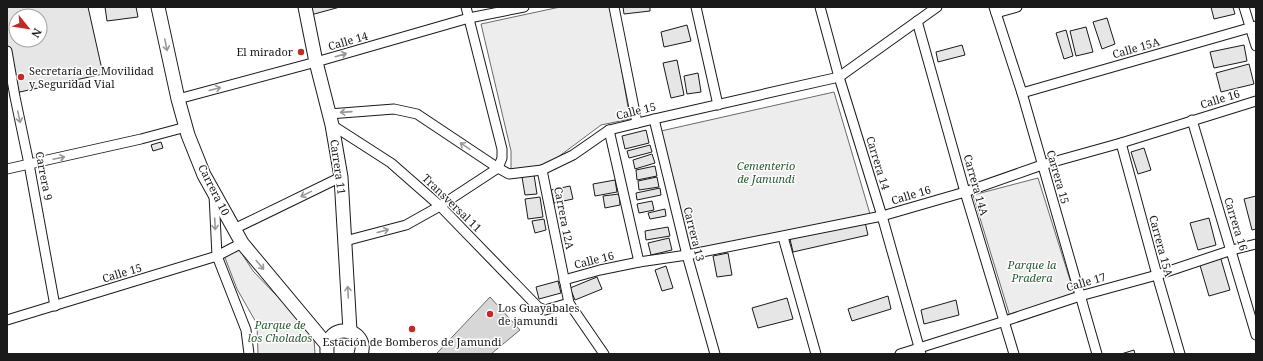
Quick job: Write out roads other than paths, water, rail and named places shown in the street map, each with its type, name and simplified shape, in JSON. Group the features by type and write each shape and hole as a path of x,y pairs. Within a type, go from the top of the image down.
{"main road":[{"name":"Carrera 10","path":"158,7 178,99 186,127 204,176 242,243 328,350"},
{"name":"Carrera 11","path":"305,7 316,62 331,119 341,177 350,331"},
{"path":"328,350 330,339 335,333 342,330 350,331 358,336 362,343 363,353"}],"street":[{"path":"345,241 406,225 440,206 498,168 502,158 502,149 466,7"},
{"name":"Calle 14","path":"178,99 316,62 469,18 524,7"},
{"path":"614,7 637,123"},
{"path":"696,7 718,105"},
{"name":"Carrera 14","path":"820,7 839,78 882,216 920,351"},
{"name":"Calle 15","path":"331,119 394,109 417,114 509,174 542,170 573,155 609,130 839,78 937,7"},
{"path":"995,10 1017,7"},
{"path":"1244,7 1253,27 1256,46"},
{"name":"Carrera 15","path":"995,10 1022,93 1098,354"},
{"name":"Carrera 14A","path":"917,22 965,192 1014,354"},
{"name":"Calle 15A","path":"1022,93 1253,27"},
{"name":"Carrera 9","path":"7,52 11,96 29,164 55,306"},
{"name":"Calle 16","path":"564,280 600,270 639,262 687,255 783,237 882,216 965,192 1042,165 1121,143 1256,101"},
{"name":"Transversal 11","path":"331,119 391,163 440,206 538,307 545,310 569,303"},
{"name":"Carrera 13","path":"654,119 687,255 714,354"},
{"name":"Carrera 16","path":"1192,120 1232,250 1256,335"},
{"path":"7,169 141,140 186,127"},
{"path":"609,130 639,262"},
{"name":"Carrera 15A","path":"1121,143 1180,354"},
{"name":"Carrera 12A","path":"542,170 569,303 604,354"},
{"path":"234,229 341,177"},
{"path":"214,192 217,256 246,330 249,354"},
{"path":"783,237 816,354"},
{"name":"Calle 15","path":"7,320 217,256 242,243"},
{"name":"Calle 17","path":"900,354 920,351 1080,296 1157,276 1232,250 1256,244"}],"place":[{"name":"El mirador","path":"301,52"},
{"name":"Secretaría de Movilidad y Seguridad Vial","path":"21,77"},
{"name":"Los Guayabales de jamundi","path":"490,314"},
{"name":"Estación de Bomberos de Jamundi","path":"412,329"}],"park label":[{"name":"Cementerio de Jamundi","path":"766,172"},
{"name":"Parque la Pradera","path":"1032,271"},
{"name":"Parque de los Cholados","path":"280,331"}]}
